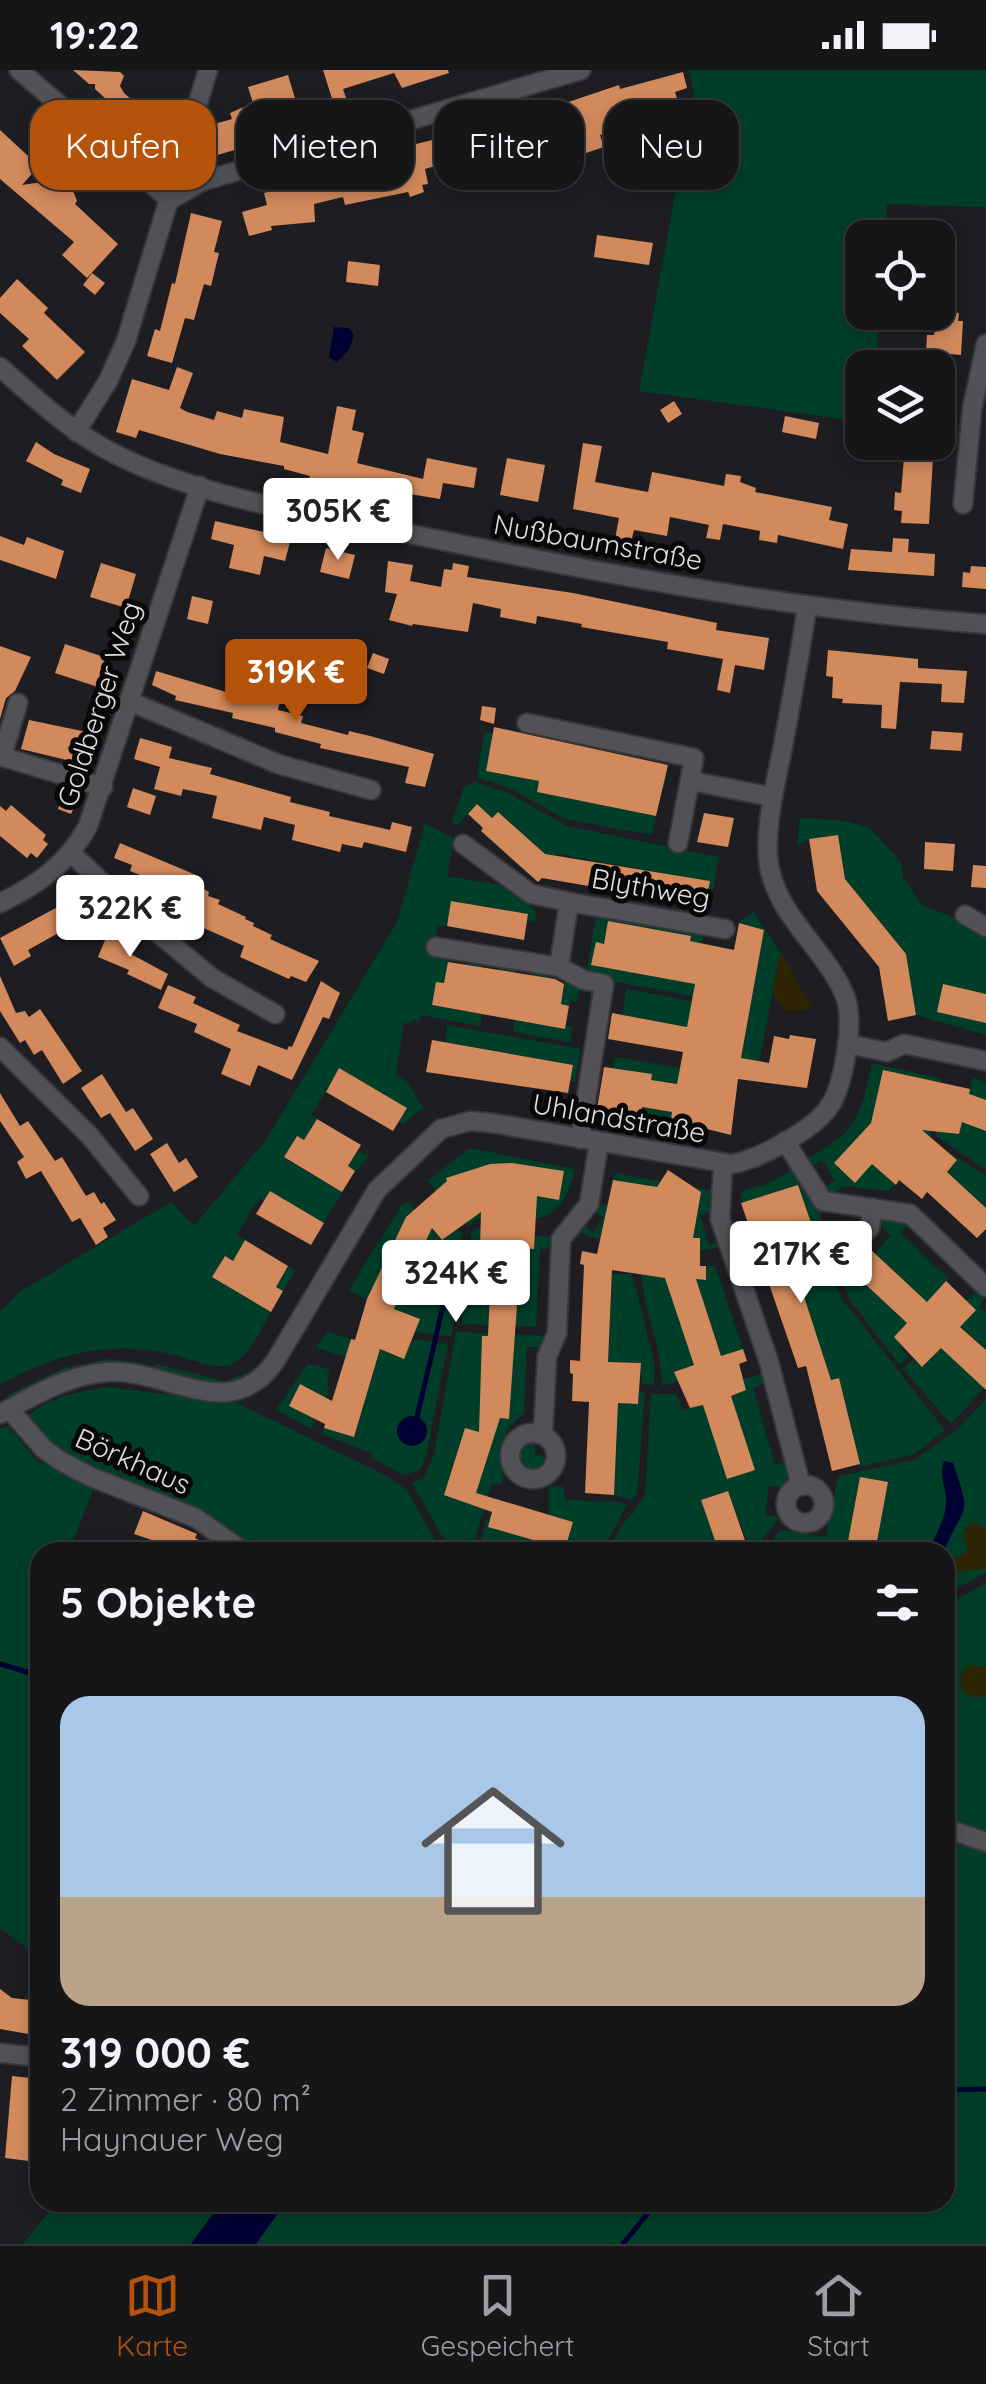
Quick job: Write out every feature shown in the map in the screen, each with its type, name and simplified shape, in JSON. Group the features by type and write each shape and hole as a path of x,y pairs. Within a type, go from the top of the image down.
{"street":[{"path":"19,70 170,200"},
{"path":"76,432 108,381 126,341 208,70"},
{"path":"170,200 203,181 581,70"},
{"path":"964,504 972,409 986,344"},
{"name":"Nußbaumstraße","path":"0,367 76,432 117,455 200,486 520,557 807,608 986,624"},
{"name":"Goldberger Weg","path":"0,902 51,874 71,853 88,826 200,486"},
{"name":"Uhlandstraße","path":"4,1412 49,1388 95,1374 127,1372 209,1392 233,1392 256,1384 276,1360 377,1190 432,1135 452,1124 480,1121 724,1164 754,1159 828,1108 847,1044 849,1017 844,992 785,906 772,879 768,852 773,797 807,608"},
{"path":"129,701 278,764 371,790"},
{"path":"18,703 1,756 103,786"},
{"path":"527,724 694,758 678,844"},
{"path":"691,781 773,797"},
{"name":"Blythweg","path":"463,844 531,894 725,929"},
{"path":"71,853 212,978 275,1014"},
{"name":"Blythweg","path":"559,968 569,902"},
{"path":"965,915 986,928"},
{"path":"436,947 559,968 604,984 580,1138"},
{"path":"847,1044 887,1052 904,1044 986,1062"},
{"path":"0,1047 89,1134 138,1196"},
{"path":"785,1141 824,1201 910,1214 986,1287"},
{"path":"543,1434 547,1357 557,1332 561,1240 588,1204 600,1142"},
{"path":"724,1164 720,1219 769,1362 801,1486"},
{"path":"845,1256 870,1227 872,1208"},
{"name":"Börkhaus","path":"4,1412 59,1460 91,1477 196,1518 230,1542"},
{"path":"955,1831 986,1842"},
{"path":"0,2053 30,2056"}],"green space":[{"path":"689,70 986,70 986,207 887,204 886,220 845,220 845,330 878,330 877,350 845,350 845,420 639,391 676,190 739,190 739,100 693,100"},
{"path":"484,732 538,742 538,748 667,772 664,789 616,780 491,743 486,771 539,778 537,792 656,816 652,835 565,819 509,788 477,777"},
{"path":"475,782 508,793 567,826 719,857 711,900 706,899 709,881 557,854 555,860 550,859 498,812 492,818 477,804 457,825 452,822 464,787"},
{"path":"800,818 869,827 901,862 903,878 923,906 964,921 986,935 986,1035 916,1015 906,954 845,879 838,835 809,839 797,846"},
{"path":"425,823 454,839 447,876 508,886 537,913 534,922 527,920 528,914 452,901 446,927 438,926 432,955 449,959 447,971 463,974 466,962 482,964 480,977 496,980 499,967 515,970 513,983 530,985 532,973 548,976 546,989 562,992 565,979 580,988 577,1002 571,1000 569,1006 436,982 432,1005 482,1014 480,1026 421,1015 420,1021 404,1023 396,1074 407,1082 423,1108 403,1124 399,1121 406,1108 339,1069 311,1115 317,1119 310,1131 369,1156 355,1171 296,1136 284,1158 342,1192 324,1223 270,1191 264,1201 259,1198 237,1235 245,1240 239,1252 281,1277 289,1266 295,1271 283,1291 224,1257 213,1277 271,1312 254,1342 237,1361 216,1366 147,1350 103,1349 61,1358 0,1385 0,1312 21,1291 171,1202 194,1226 265,1141 397,922"},
{"path":"753,912 782,955 757,1075 739,1070 764,931 739,922"},
{"path":"596,914 704,934 694,996 586,977"},
{"path":"626,989 692,1001 685,1040 683,1026 622,1015"},
{"path":"515,1020 572,1027 570,1042 513,1032"},
{"path":"447,1025 581,1049 575,1082 570,1081 573,1065 445,1042"},
{"path":"615,1057 680,1068 671,1120 642,1116 643,1108 668,1111 651,1074 612,1072"},
{"path":"872,1063 942,1079 930,1138 935,1143 888,1191 842,1186 835,1195 825,1187 835,1180 822,1160 811,1166 808,1158 837,1140 854,1121"},
{"path":"973,1077 986,1083 986,1170 935,1135 936,1131 959,1134"},
{"path":"470,1148 575,1169 562,1203 541,1217 478,1218 469,1227 427,1181"},
{"path":"948,1152 986,1176 986,1208 947,1172 957,1160"},
{"path":"796,1168 821,1211 822,1245 818,1242 760,1260 740,1192 769,1183"},
{"path":"615,1173 713,1191 711,1211 700,1215 709,1245 721,1242 723,1246 687,1252 649,1251 578,1232 583,1225 594,1232 603,1217 594,1211 597,1203 609,1206"},
{"path":"408,1202 430,1227 406,1217 367,1299 349,1290 401,1206"},
{"path":"897,1217 909,1223 900,1233 949,1279 927,1302 875,1253 891,1235 881,1225 881,1218"},
{"path":"480,1227 481,1234 554,1237 553,1248 540,1249 536,1327 461,1324 471,1233"},
{"path":"432,1229 441,1240 458,1230 463,1234 452,1334 448,1336 414,1332 420,1319 394,1309"},
{"path":"642,1255 652,1265 715,1266 747,1361 662,1386 643,1287"},
{"path":"827,1265 841,1298 945,1430 915,1454 860,1467 839,1378 829,1380 797,1275"},
{"path":"846,1266 907,1323 902,1350 908,1356 900,1365 852,1303 837,1272"},
{"path":"612,1274 632,1274 655,1365 654,1385 642,1384 641,1363 608,1362"},
{"path":"978,1289 986,1296 979,1307 986,1313 986,1350 961,1326 967,1301"},
{"path":"327,1332 351,1339 346,1357 316,1348"},
{"path":"456,1332 549,1336 541,1347 527,1347 524,1413 506,1431 502,1484 492,1483 474,1542 443,1538 412,1483 424,1478 434,1455"},
{"path":"415,1339 448,1344 426,1456 420,1470 404,1475 372,1458 372,1453 322,1434 324,1428 354,1437 380,1349 404,1359"},
{"path":"941,1348 984,1388 951,1424 903,1369 913,1359 923,1367"},
{"path":"108,1359 147,1367 78,1370 45,1381 15,1398 9,1399 7,1395 64,1368"},
{"path":"155,1364 224,1381 254,1371 230,1381 218,1382 153,1369"},
{"path":"307,1364 329,1369 327,1398 300,1384 289,1405 315,1419 312,1429 276,1410"},
{"path":"764,1373 767,1382 753,1388 775,1465 790,1462 792,1477 786,1488 769,1486 765,1515 780,1518 760,1542 747,1542 728,1491 701,1500 716,1542 612,1542 645,1496 651,1394 676,1394 683,1410 703,1405 727,1479 731,1396 745,1390 743,1379"},
{"path":"106,1387 235,1402 387,1476 407,1490 436,1542 229,1542 64,1458 28,1421 36,1409"},
{"path":"639,1392 645,1392 637,1494 631,1500 614,1495 618,1403 638,1404"},
{"path":"986,1399 986,1573 955,1589 955,1542 770,1542 781,1530 826,1537 838,1476 914,1460 956,1431"},
{"path":"8,1426 37,1461 95,1485 73,1542 30,1542 30,1950 0,1928 0,1429"},
{"path":"531,1435 535,1438 535,1455 546,1456 543,1468 523,1470 519,1464 520,1445"},
{"path":"549,1486 564,1487 565,1500 627,1505 607,1542 480,1542 486,1520 488,1527 573,1522 549,1515"},
{"path":"986,1583 986,1838 955,1827 955,1600"},
{"path":"955,1839 986,1850 986,2244 256,2244 279,2212 955,2212"},
{"path":"49,2212 214,2212 191,2244 23,2244"}],"sand":[{"path":"782,955 812,1009 784,1011 772,992"},
{"path":"970,1523 986,1530 986,1569 955,1571 955,1559 968,1550 963,1536"},
{"path":"970,1665 986,1667 986,1695 976,1698 963,1690 961,1678"}],"shaded area":[{"path":"334,327 349,328 354,335 349,350 337,362 329,357"},
{"path":"412,1416 423,1420 427,1431 423,1442 412,1446 401,1442 397,1431 401,1420"},
{"path":"944,1461 953,1463 964,1509 948,1542 934,1542 945,1509"},
{"path":"214,2212 279,2212 256,2244 191,2244"}],"building":[{"path":"73,70 120,72 124,76 120,86 132,100 107,100 95,89 95,84 89,84"},
{"path":"323,70 449,73 402,88 394,73 343,89 347,100 332,100"},
{"path":"683,72 687,88 675,92 677,100 604,100 604,134 600,135 604,147 584,154 584,100 574,100 619,85 620,89"},
{"path":"288,75 296,100 252,100 248,87"},
{"path":"236,110 236,150 216,155 216,124 232,119 230,113"},
{"path":"0,130 30,158 30,176 22,185 30,184 30,190 70,190 75,204 118,244 87,278 62,255 74,242 0,179"},
{"path":"434,140 434,166 425,169 428,184 422,185 424,192 345,205 343,197 314,204 315,222 271,226 272,230 249,236 242,212 267,205 264,193 275,190 414,190 414,144"},
{"path":"191,213 222,221 214,252 219,253 211,286 204,284 194,320 185,318 172,363 147,356 155,329 160,331 172,283 175,284"},
{"path":"597,235 653,243 649,265 594,257"},
{"path":"348,261 380,265 378,286 346,282"},
{"path":"92,273 105,283 95,295 83,285"},
{"path":"17,279 48,308 44,313 85,352 57,380 22,346 29,339 0,313 0,298"},
{"path":"955,313 959,313 958,321 963,321 961,355 955,354 955,350 926,350 927,335 934,335 935,330 955,330"},
{"path":"177,367 193,373 180,408 187,412 214,420 217,411 242,418 244,409 284,417 280,442 328,454 337,406 356,410 352,430 364,433 357,463 423,479 427,458 477,468 474,488 443,483 440,499 327,479 325,486 308,482 310,476 284,466 220,454 139,430 136,438 116,432 132,379 169,390"},
{"path":"674,401 682,414 668,423 660,410"},
{"path":"785,416 819,423 816,439 782,432"},
{"path":"36,442 90,469 81,493 61,485 63,480 26,461"},
{"path":"583,443 602,446 595,482 648,492 652,472 724,486 726,474 741,476 740,482 756,488 755,492 832,507 829,520 848,524 843,549 778,535 777,543 759,540 760,531 723,524 720,540 706,538 709,525 670,517 667,536 634,530 631,542 615,539 619,518 573,509"},
{"path":"507,458 545,465 538,502 500,495"},
{"path":"904,460 933,460 929,524 901,523 902,511 894,510 895,492 901,493"},
{"path":"215,521 291,538 285,561 264,556 260,575 229,568 234,545 211,539"},
{"path":"0,536 24,545 27,537 64,551 56,579 0,560"},
{"path":"893,538 909,539 908,552 935,554 934,576 848,570 851,549 892,552"},
{"path":"326,548 355,555 349,579 320,572"},
{"path":"388,561 413,565 410,581 441,587 444,569 452,570 453,563 469,566 467,577 573,593 717,623 716,630 769,638 764,670 735,665 730,693 717,690 723,659 667,649 668,642 581,627 582,624 537,616 536,624 500,617 501,609 473,603 468,632 389,620 397,594 385,592"},
{"path":"101,563 136,574 126,608 90,597"},
{"path":"971,566 986,567 986,589 962,587 963,572 970,573"},
{"path":"192,596 213,601 208,624 187,619"},
{"path":"65,644 107,658 98,687 55,673"},
{"path":"0,646 31,657 15,691 6,698 0,719"},
{"path":"828,650 918,659 918,668 967,671 964,703 941,702 942,684 900,682 896,729 881,728 882,705 842,703 843,699 832,698 833,677 826,676"},
{"path":"373,653 389,659 384,674 367,668"},
{"path":"156,671 226,692 228,683 263,691 262,695 280,700 278,710 303,716 301,723 348,735 349,731 434,754 425,787 405,783 409,767 320,748 321,744 275,732 275,728 232,718 233,713 175,700 176,696 152,685"},
{"path":"482,706 496,708 494,724 480,720"},
{"path":"29,720 87,732 79,763 21,749"},
{"path":"494,727 668,765 656,816 537,792 539,781 486,771"},
{"path":"932,731 963,733 961,751 930,749"},
{"path":"140,738 172,747 169,758 212,768 210,774 291,797 290,802 330,812 329,816 390,830 392,822 412,827 406,852 364,842 362,848 342,844 340,852 292,840 295,825 264,817 261,830 212,818 217,796 183,789 181,796 154,789 160,767 134,759"},
{"path":"133,788 156,796 150,815 127,807"},
{"path":"63,795 77,801 71,814 58,809"},
{"path":"477,804 492,818 498,812 545,854 710,881 705,906 542,878 538,882 481,831 483,828 468,814"},
{"path":"11,805 46,835 43,840 48,844 37,858 31,853 27,858 0,836 0,806 6,811"},
{"path":"704,813 734,818 728,847 697,842"},
{"path":"838,835 845,879 906,954 916,1015 888,1021 879,967 817,891 809,839"},
{"path":"925,842 955,844 953,871 924,869"},
{"path":"120,843 196,875 194,878 204,882 202,888 209,892 208,896 220,900 218,904 246,917 253,926 272,935 270,939 319,961 306,982 291,976 289,979 240,957 244,946 168,912 171,904 145,892 150,879 130,871 132,865 114,858"},
{"path":"973,865 986,866 986,888 971,887"},
{"path":"91,889 108,914 101,930 80,921 28,950 31,956 14,966 0,938"},
{"path":"451,901 528,914 524,940 447,926"},
{"path":"608,921 691,936 690,941 734,950 739,923 764,930 741,1058 769,1063 774,1036 816,1039 807,1088 738,1079 731,1135 671,1120 672,1112 642,1107 641,1117 597,1109 604,1067 652,1074 651,1080 677,1084 683,1052 608,1039 612,1013 687,1027 695,984 591,965 596,942 604,944"},
{"path":"110,928 133,937 127,952 168,974 161,990 98,957"},
{"path":"448,962 555,979 564,984 561,1004 569,1006 565,1029 432,1005 436,982 444,983"},
{"path":"0,976 16,1013 25,1011 29,1017 40,1009 82,1071 63,1084 42,1050 34,1055 25,1040 20,1043 0,1011"},
{"path":"321,981 340,993 329,1019 323,1017 292,1080 258,1065 250,1086 221,1074 231,1049 194,1032 197,1024 158,1008 168,985 196,997 193,1003 240,1025 237,1031 287,1050 292,1047"},
{"path":"943,984 986,994 986,1023 937,1012"},
{"path":"432,1040 573,1065 568,1093 426,1072"},
{"path":"339,1068 407,1108 393,1131 326,1092"},
{"path":"883,1070 970,1089 969,1094 986,1100 986,1131 962,1122 959,1134 922,1130 957,1160 947,1172 986,1208 986,1229 977,1238 927,1192 922,1199 899,1180 896,1185 872,1164 855,1183 834,1163 871,1123"},
{"path":"102,1074 126,1112 133,1108 153,1139 135,1151 110,1113 101,1118 81,1088"},
{"path":"0,1093 20,1126 28,1121 55,1161 62,1157 86,1196 94,1192 101,1204 104,1202 116,1220 103,1228 108,1237 96,1245 80,1218 72,1222 41,1171 26,1179 17,1162 24,1157 0,1121"},
{"path":"317,1119 361,1145 348,1166 355,1171 342,1192 284,1157 297,1136 304,1140"},
{"path":"167,1143 179,1163 186,1158 198,1177 174,1192 150,1154"},
{"path":"512,1163 564,1171 559,1200 537,1196 534,1249 521,1248 509,1419 500,1418 476,1493 573,1522 567,1542 540,1542 488,1527 492,1512 444,1495 465,1428 479,1432 482,1336 488,1336 492,1247 480,1246 481,1212 442,1240 432,1228 394,1309 420,1319 404,1359 380,1349 354,1437 324,1428 325,1424 289,1406 300,1384 332,1401 367,1299 406,1217 446,1178 490,1164"},
{"path":"668,1170 701,1192 693,1238 700,1238 700,1266 706,1266 706,1280 696,1279 721,1356 743,1349 747,1361 739,1364 746,1390 731,1396 755,1470 727,1479 703,1405 690,1408 674,1372 694,1365 665,1278 612,1270 608,1362 641,1363 638,1404 618,1403 614,1495 585,1493 589,1402 572,1401 570,1373 570,1360 580,1361 582,1251 597,1254 613,1180 657,1187"},
{"path":"798,1185 826,1266 797,1275 831,1380 839,1378 860,1464 832,1471 806,1366 798,1368 741,1203"},
{"path":"270,1191 324,1223 311,1245 256,1214"},
{"path":"245,1240 288,1266 276,1287 283,1291 271,1312 212,1277 225,1256 233,1261"},
{"path":"869,1248 927,1302 946,1281 976,1310 960,1327 986,1350 986,1390 941,1348 922,1367 894,1337 907,1323 848,1268"},
{"path":"860,1477 888,1482 877,1542 848,1542"},
{"path":"728,1491 746,1542 716,1542 701,1500"},
{"path":"143,1511 197,1534 195,1538 201,1541 158,1542 134,1534"},
{"path":"0,1989 12,1998 30,2000 30,2034 0,2029"},
{"path":"12,2076 30,2078 30,2161 5,2158"}],"waterway":[{"path":"417,1417 448,1285"},
{"path":"0,1664 30,1673"},
{"path":"955,2090 986,2089"},
{"path":"623,2244 649,2212"}]}
